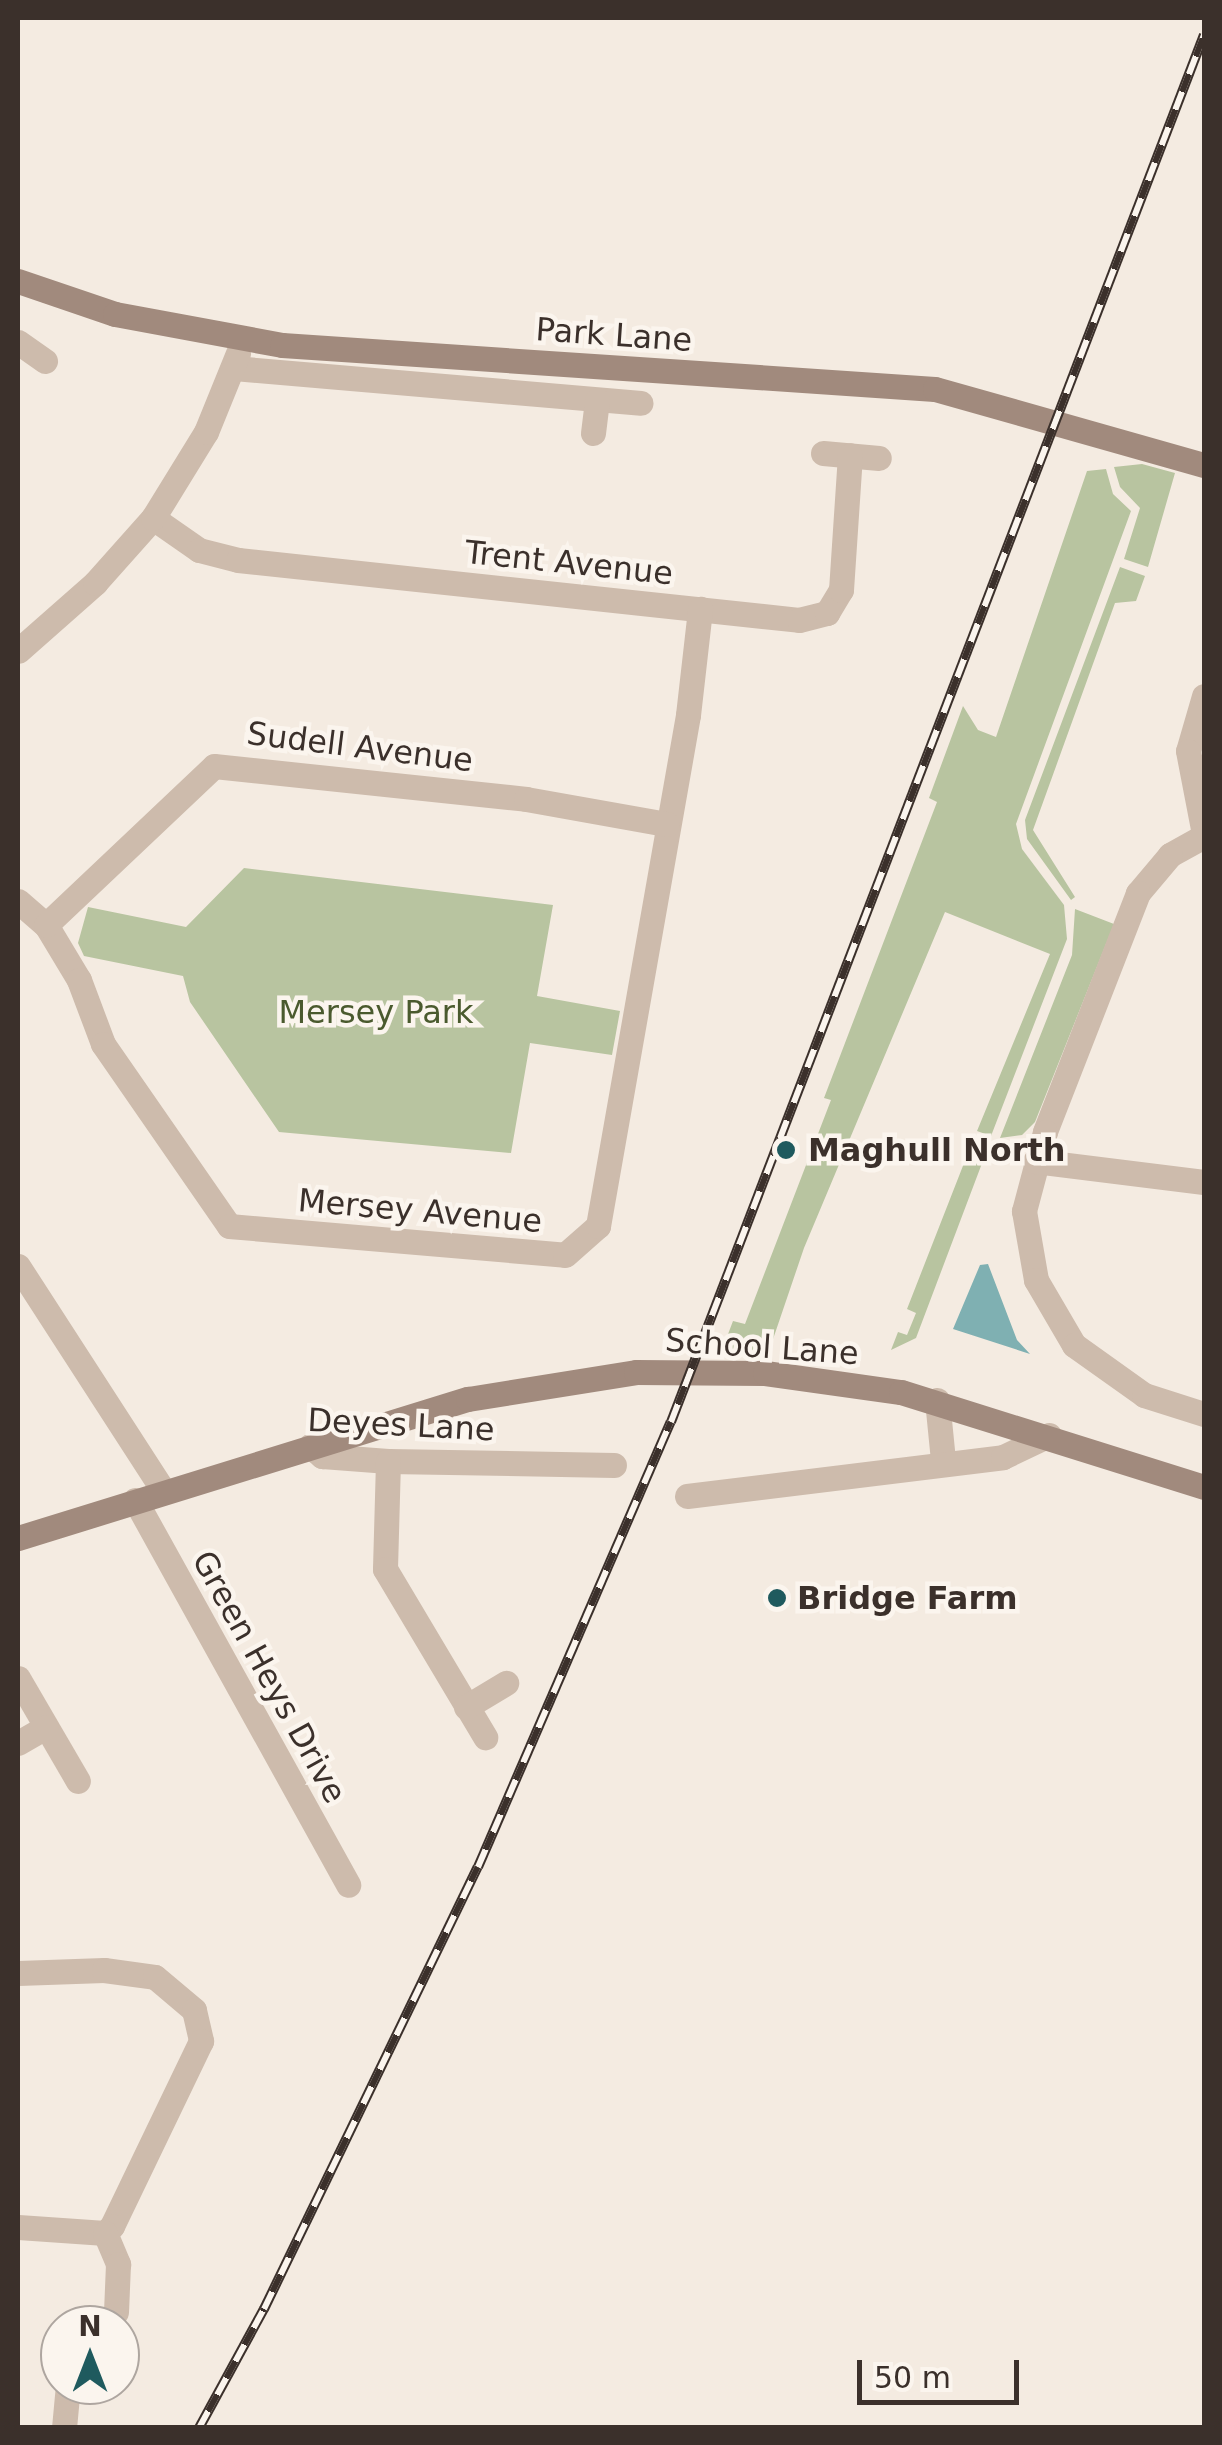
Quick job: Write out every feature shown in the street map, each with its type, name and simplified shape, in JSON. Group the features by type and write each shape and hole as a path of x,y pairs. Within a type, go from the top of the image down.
{"street":[{"name":"Park Lane","path":"18,280 115,314 240,338 907,386 1015,408 1204,464"},
{"path":"18,651 95,584 153,518 206,432 234,368 240,338"},
{"path":"19,346 45,360"},
{"name":"Park Lane","path":"234,368 640,403"},
{"name":"Park Lane","path":"594,434 597,400"},
{"path":"823,454 879,458"},
{"name":"Trent Avenue","path":"153,518 199,550 238,560 799,620 827,613 841,590 850,455"},
{"name":"Mersey Avenue","path":"18,901 46,926 79,980 103,1044 229,1226 565,1256 598,1226 668,824 700,608"},
{"path":"1204,696 1188,750 1204,835 1170,855 1138,893 1026,1188 1029,1256 1047,1303 1074,1345 1144,1394 1204,1414"},
{"name":"Sudell Avenue","path":"46,926 214,766 526,800 668,824"},
{"path":"1036,1161 1204,1182"},
{"path":"18,1266 164,1490"},
{"name":"School Lane","path":"310,1446 468,1399 636,1372 765,1373 937,1400 1204,1487"},
{"path":"937,1400 943,1460"},
{"path":"687,1496 943,1460 1003,1457 1049,1435"},
{"name":"Deyes Lane","path":"18,1538 310,1446 322,1456 388,1461 614,1465"},
{"path":"388,1461 385,1569 485,1737"},
{"name":"Green Heys Drive","path":"135,1500 348,1885"},
{"path":"18,1678 78,1781"},
{"path":"466,1707 506,1683"},
{"path":"18,1743 46,1727"},
{"path":"18,1973 135,1971 175,1988 198,2017 198,2058 105,2232"},
{"path":"18,2228 105,2232"},
{"path":"105,2232 118,2264 116,2305"}],"green space":[{"path":"1142,464 1175,473 1148,567 1124,559 1140,508 1120,487 1114,467"},
{"path":"1106,469 1113,494 1131,511 1016,824 1022,849 1064,905 1067,939 991,1136 977,1131 1050,954 945,912 804,1248 769,1351 722,1350 733,1321 745,1324 831,1100 824,1098 937,802 929,798 963,706 978,730 996,737 1087,471"},
{"path":"1120,567 1145,576 1136,601 1115,603 1033,830 1075,897 1071,900 1027,839 1025,820"},
{"name":"Mersey Park","path":"244,868 553,905 537,996 620,1011 612,1055 530,1043 511,1153 279,1132 190,1002 183,976 84,956 78,943 88,907 186,927"},
{"path":"1075,909 1114,924 1035,1122 1022,1135 1000,1138 1072,955"},
{"path":"968,1153 984,1158 916,1338 891,1350 898,1332 907,1335 916,1313 907,1309"}],"water":[{"path":"988,1264 1017,1340 1030,1354 953,1329 980,1265"}],"railway":[{"path":"199,2428 264,2309 478,1867 671,1422 1204,35"}],"place":[{"name":"Maghull North","path":"786,1150"},
{"name":"Bridge Farm","path":"777,1598"}]}
